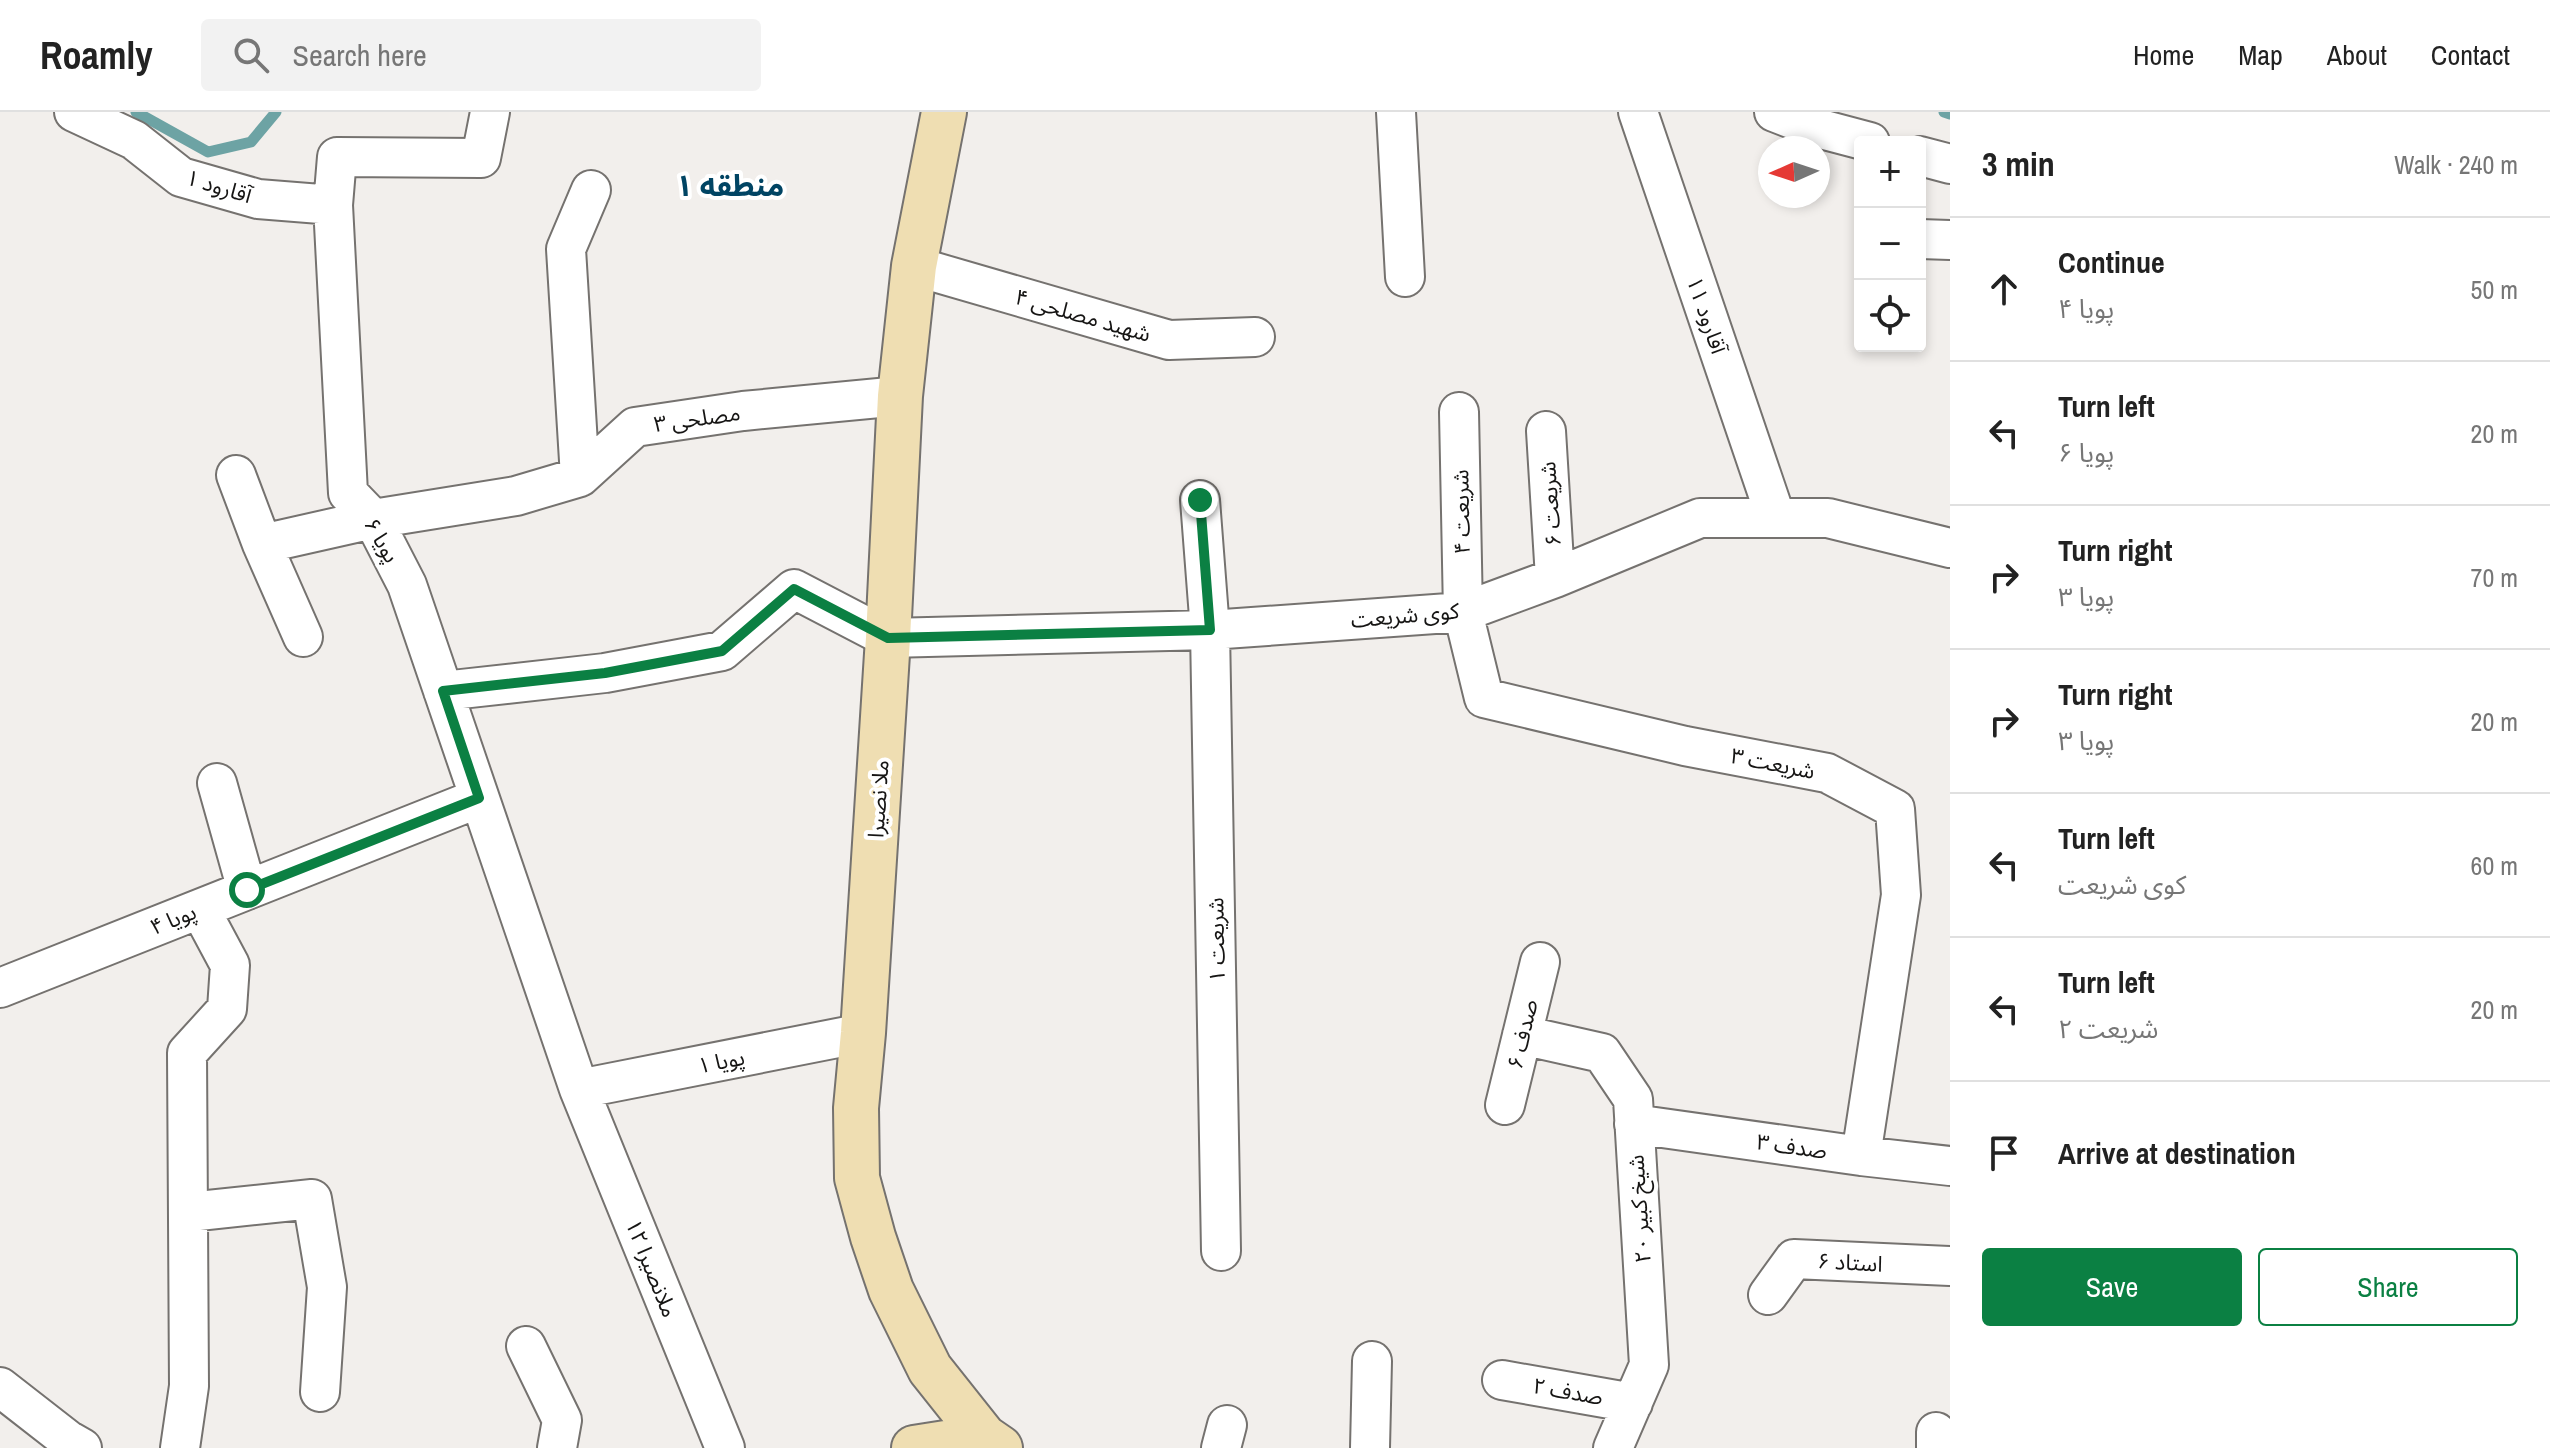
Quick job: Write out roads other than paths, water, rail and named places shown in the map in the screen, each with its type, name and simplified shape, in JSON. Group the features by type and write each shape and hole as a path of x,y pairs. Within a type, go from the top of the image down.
{"street":[{"name":"آقارود ۱","path":"74,112 134,140 181,177 258,199 333,205"},
{"name":"پویا ۶","path":"490,112 481,158 337,157 333,205 348,493 373,519 407,585 579,1089"},
{"name":"ملا نصیرا","path":"944,112 914,266 900,396 888,638 856,1108 857,1178 891,1290 930,1369 992,1443"},
{"path":"1396,112 1405,277"},
{"name":"آقارود ۱۱","path":"1638,112 1776,518"},
{"path":"1774,112 1854,138"},
{"path":"1926,158 1950,164"},
{"path":"580,477 566,249 591,190"},
{"path":"1926,239 1950,240"},
{"name":"شهید مصلحی ۴","path":"914,266 1169,340 1255,337"},
{"name":"مصلحی ۳","path":"262,544 373,519 516,496 580,477 635,427 743,411 900,396"},
{"name":"شریعت ۴","path":"1459,412 1463,612"},
{"name":"شریعت ۶","path":"1546,431 1555,578"},
{"path":"236,475 303,637"},
{"name":"شریعت ۱","path":"1200,500 1210,630 1221,1251"},
{"name":"کوی شریعت","path":"888,638 1210,630 1463,612 1700,518 1828,518 1950,548"},
{"path":"443,691 605,673 722,651 794,589 888,638"},
{"name":"شریعت ۳","path":"1463,612 1484,698 1685,746 1827,773 1895,809 1901,895 1861,1156"},
{"path":"217,783 247,890"},
{"name":"پویا ۴","path":"0,988 479,798"},
{"path":"180,1448 189,1386 187,1053 227,1009 230,965 200,909"},
{"name":"صدف ۶","path":"1505,1105 1540,962"},
{"name":"پویا ۱","path":"579,1089 863,1033"},
{"name":"شیخ کبیر ۲۰","path":"1522,1035 1602,1053 1633,1099 1649,1365 1613,1448"},
{"name":"ملانصیرا ۱۲","path":"579,1089 725,1448"},
{"name":"صدف ۳","path":"1634,1124 1950,1166"},
{"path":"189,1212 312,1199 327,1287 320,1392"},
{"name":"استاد ۶","path":"1768,1295 1794,1259 1950,1266"},
{"path":"526,1346 562,1420 557,1448"},
{"path":"1370,1448 1372,1361"},
{"name":"صدف ۲","path":"1502,1380 1633,1403"},
{"path":"0,1387 82,1448"},
{"path":"914,1448 992,1443"}],"waterway":[{"path":"136,112 208,152 251,142 276,112"},
{"path":"1944,112 1950,114"}],"district":[{"name":"منطقه ۱","path":"730,186"}]}
